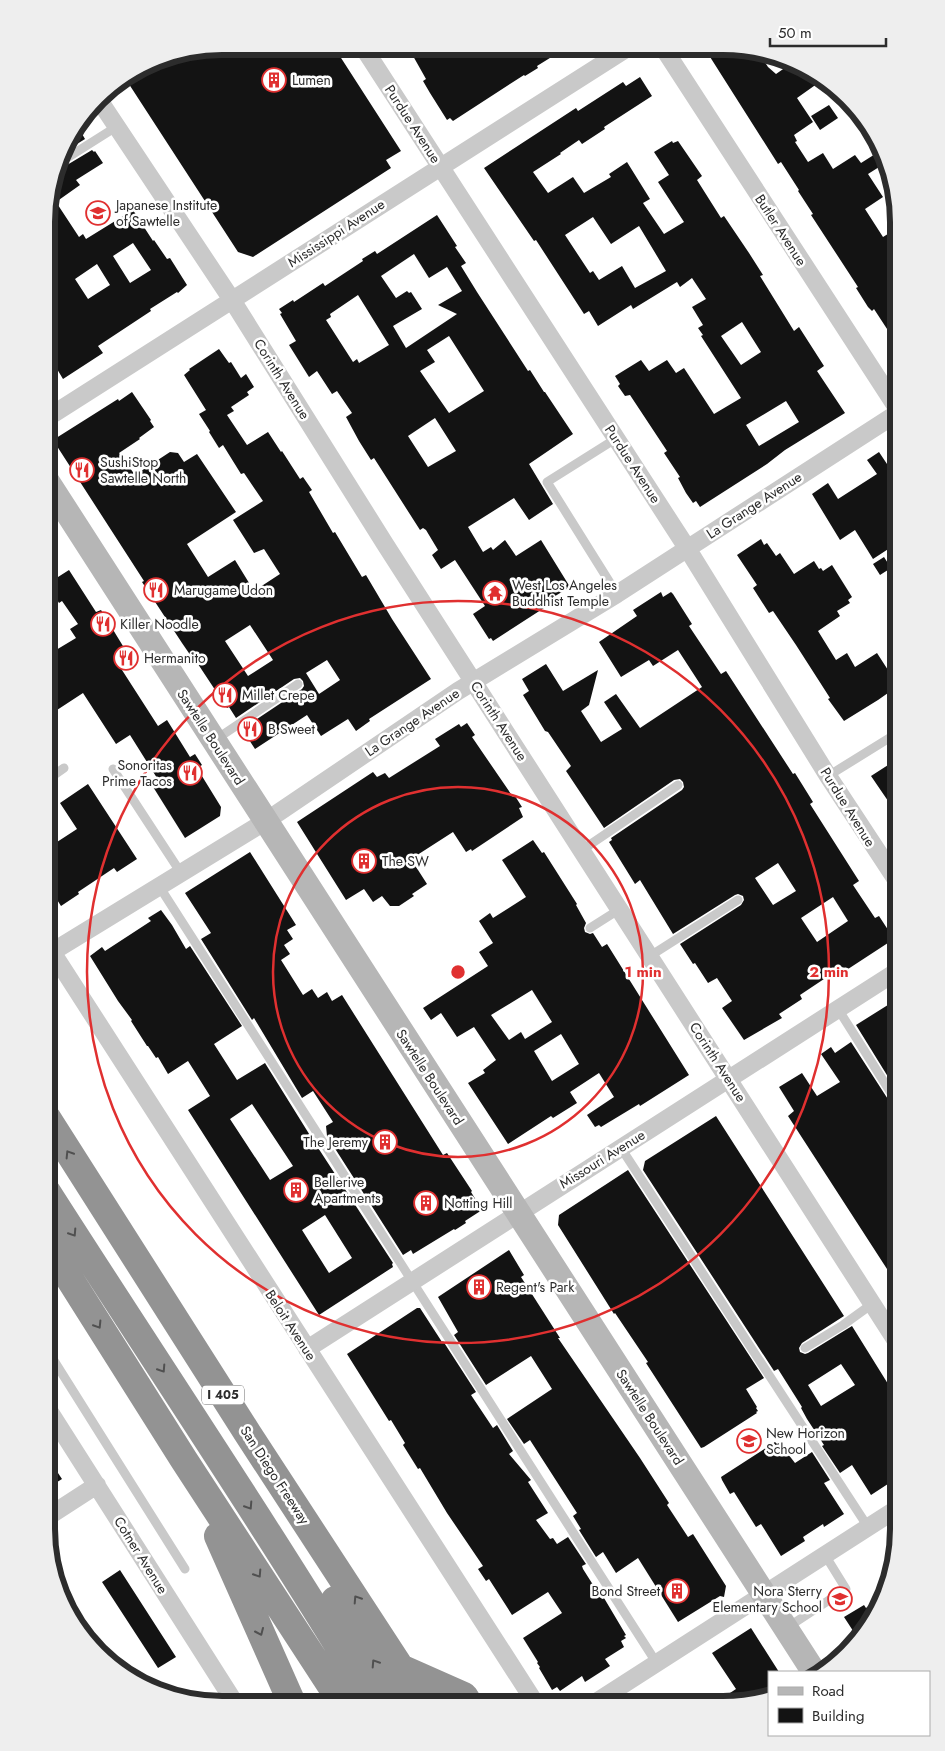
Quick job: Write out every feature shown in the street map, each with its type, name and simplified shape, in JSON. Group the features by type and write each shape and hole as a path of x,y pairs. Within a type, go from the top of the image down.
{"highway":[{"name":"San Diego Freeway","path":"55,1131 248,1434 419,1696"},
{"path":"55,1163 396,1696"},
{"path":"55,1204 202,1431 369,1696"},
{"path":"55,1255 184,1460 337,1696"},
{"path":"184,1460 288,1696"},
{"path":"403,1669 464,1696"}],"street":[{"name":"Purdue Avenue","path":"368,55 688,548 828,776 890,872"},
{"name":"Mississippi Avenue","path":"55,414 617,55"},
{"name":"Butler Avenue","path":"668,55 890,397"},
{"name":"Corinth Avenue","path":"102,106 232,300 385,544 890,1332"},
{"name":"La Grange Avenue","path":"55,945 159,886 266,821 458,690 617,594 890,417"},
{"name":"Sawtelle Boulevard","path":"55,493 813,1670"},
{"name":"Beloit Avenue","path":"55,957 531,1696"},
{"name":"Missouri Avenue","path":"307,1349 890,975"},
{"name":"Cotner Avenue","path":"55,1420 231,1696"},
{"path":"55,1512 97,1485"},
{"path":"605,1696 890,1513"}],"lane":[{"path":"68,158 116,127"},
{"path":"617,438 547,482 617,594"},
{"path":"214,741 298,684"},
{"path":"828,776 890,738"},
{"path":"55,774 64,768"},
{"path":"113,769 181,873"},
{"path":"582,850 678,785"},
{"path":"884,863 890,859"},
{"path":"159,886 656,1662"},
{"path":"650,956 738,900"},
{"path":"590,928 620,909"},
{"path":"838,1009 890,1091"},
{"path":"621,1148 868,1527"},
{"path":"805,1348 843,1325 872,1304"},
{"path":"55,1362 185,1568"},
{"path":"787,1629 846,1589 825,1555"}],"building":[{"path":"211,55 339,55 401,151 386,160 391,168 253,257 238,252 128,83 148,72 168,64 189,58"},
{"path":"412,55 555,55 537,66 538,68 453,121 450,118 447,120 423,81 426,79"},
{"path":"709,55 734,55 756,58 764,60 776,74 786,67 817,84 797,98 813,122 794,135 797,141 795,142 808,162 823,153 833,169 855,155 861,163 875,154 880,166 868,174 883,197 865,209 883,237 890,233 890,331 874,309 872,311 868,307 856,288 858,287 811,215 813,214 799,190 781,162 778,164"},
{"path":"640,77 652,96 604,127 605,129 582,144 579,140 533,172 548,193 573,177 584,193 611,177 609,174 627,162 650,199 643,203 664,234 684,222 658,182 669,175 654,152 672,141 673,143 678,141 702,176 697,180 721,218 724,216 749,253 763,275 760,276 794,331 799,327 824,366 817,371 845,413 785,450 767,464 700,507 696,501 693,503 686,493 678,478 680,477 664,453 667,451 630,395 625,396 618,386 620,384 615,376 641,360 649,371 667,360 676,373 684,368 714,414 741,398 701,336 703,335 698,328 703,325 692,307 706,299 692,278 680,287 677,282 633,309 631,305 598,326 589,311 584,314 536,240 534,241 484,168 576,108 578,111 623,82 626,86","holes":["593,217 611,244 639,226 666,271 635,288 622,266 599,280 593,271 590,273 565,235","742,322 761,352 741,365 721,336","786,401 799,422 759,446 746,425"]},
{"path":"829,105 838,118 820,130 811,116"},
{"path":"81,132 85,139 73,147"},
{"path":"92,150 95,151 103,163 76,180 80,185 56,202 79,237 83,234 86,239 133,210 153,241 167,259 170,258 187,285 178,293 150,309 151,311 98,346 103,353 63,379 55,366 56,200 65,166","holes":["133,243 151,270 130,283 113,256","97,264 110,285 88,299 75,279"]},
{"path":"437,215 466,263 461,266 477,292 528,371 530,370 573,434 529,464 553,504 529,520 514,498 468,527 483,552 491,547 493,550 505,540 516,556 541,540 570,587 542,604 544,608 493,641 491,638 489,639 473,614 485,606 455,560 441,569 432,555 438,550 426,530 423,528 420,530 374,458 371,460 359,441 346,417 352,413 337,391 332,394 317,371 309,377 289,345 296,341 279,309 293,300 294,302 323,283 325,286 375,251 377,254","holes":["414,254 429,278 447,267 462,291 438,305 457,314 406,348 393,326 422,309 411,292 407,291 396,298 381,276","358,295 389,345 359,363 357,359 353,362 326,320 331,317 330,314","449,336 484,391 449,413 420,371 435,362 427,350","435,418 456,451 428,467 408,436"]},
{"path":"219,349 229,363 231,362 241,378 246,374 254,387 247,392 249,395 231,407 234,411 227,415 247,445 268,432 300,479 303,477 312,490 309,492 333,533 335,532 362,577 366,575 431,679 369,719 370,721 356,731 348,719 321,736 307,715 255,749 242,729 302,689 304,686 303,681 300,678 294,679 236,718 182,643 55,443 55,439 132,392 154,427 119,453 135,475 170,452 178,453 184,462 197,454 236,512 187,544 208,577 235,560 254,591 280,574 264,549 254,553 233,520 263,501 244,473 241,474 223,445 219,448 209,432 199,414 206,410 184,375","holes":["250,625 273,660 248,676 225,641","327,660 340,680 319,694 306,673"]},
{"path":"879,452 890,468 890,548 873,559 855,530 840,540 812,494 828,483 838,499 877,474 867,460"},
{"path":"761,539 764,545 767,543 776,556 780,553 794,574 814,561 819,569 821,568 823,571 832,565 852,597 848,600 850,603 837,611 840,616 818,631 836,660 847,653 855,667 877,653 890,673 890,689 887,691 888,693 844,721 828,699 830,698 773,611 769,613 753,588 757,585 737,555"},
{"path":"884,557 890,569 880,575 873,564"},
{"path":"69,570 96,612 101,610 126,651 128,650 135,661 122,670 158,726 167,720 190,757 195,754 202,765 197,768 221,807 220,816 185,838 150,782 157,778 130,735 116,744 83,693 57,710 55,707 55,649 76,638 70,629 78,624 62,601 59,603 55,597 55,579"},
{"path":"661,592 663,597 671,592 673,594 692,624 689,626 721,674 726,671 793,774 795,773 813,802 810,804 859,881 853,885 875,918 879,916 890,933 890,942 845,971 842,967 800,995 802,999 779,1014 782,1018 744,1040 722,1008 732,1001 717,978 708,983 680,944 741,905 744,900 743,896 735,895 673,934 640,880 635,884 609,842 612,840 611,838 682,790 684,787 683,782 680,779 674,780 604,828 566,771 571,766 548,732 545,731 523,695 529,691 522,679 546,664 563,691 598,670 589,705 581,711 601,742 622,729 604,702 616,694 640,728 702,687 678,650 653,666 649,660 621,677 599,642 637,616 633,610","holes":["778,863 796,891 773,905 755,878","833,897 848,921 817,942 801,918"]},
{"name":"The SW","path":"467,723 475,735 472,737 513,797 515,796 522,807 519,808 523,817 472,851 471,849 466,852 453,832 411,859 427,884 399,906 390,906 382,896 373,902 364,889 346,900 297,822 373,772 377,777 385,773 389,778 440,746 435,739 459,724 461,727"},
{"path":"890,764 890,804 871,776"},
{"path":"88,784 137,859 117,872 114,868 61,906 55,897 55,839 57,842 77,829 60,803"},
{"path":"533,840 542,853 544,852 577,904 586,923 585,932 593,933 602,947 607,944 689,1075 640,1106 639,1104 601,1127 599,1125 595,1127 587,1115 614,1097 599,1073 570,1092 577,1103 553,1118 551,1116 508,1144 468,1083 485,1073 483,1070 496,1060 474,1027 457,1037 441,1013 431,1020 423,1008 488,966 479,952 493,943 479,921 490,913 493,918 526,897 502,860","holes":["532,990 552,1022 525,1039 521,1032 509,1040 491,1015","561,1034 579,1064 552,1081 534,1051"]},
{"path":"250,852 296,925 287,930 293,939 284,945 290,954 281,960 303,995 312,989 318,998 327,992 332,1001 342,995 443,1155 447,1153 482,1210 465,1221 466,1223 413,1254 411,1250 403,1255 327,1136 326,1126 333,1122 313,1091 302,1098 254,1018 252,1020 201,939 211,933 185,893"},
{"path":"161,910 186,949 190,946 242,1026 214,1044 237,1080 265,1063 393,1263 393,1267 319,1315 188,1110 210,1096 188,1061 168,1074 158,1057 156,1058 147,1046 90,956 102,947 105,951 151,921 148,918","holes":["252,1104 293,1166 270,1180 230,1119","325,1215 352,1258 329,1273 302,1230"]},
{"path":"890,1004 890,1080 856,1025"},
{"path":"851,1042 890,1102 890,1131 888,1132 890,1135 890,1274 788,1116 794,1111 779,1087 802,1073 817,1096 840,1082 821,1054 831,1047 835,1053"},
{"path":"716,1116 844,1316 802,1343 799,1348 800,1352 808,1353 852,1326 890,1387 890,1483 871,1495 852,1465 840,1473 822,1446 824,1445 778,1369 774,1371 643,1170 645,1161","holes":["841,1364 855,1385 821,1406 808,1385"]},
{"path":"628,1170 764,1378 746,1389 757,1407 757,1413 701,1448 646,1363 648,1362 614,1314 558,1225 559,1215"},
{"path":"509,1250 524,1275 521,1277 560,1338 558,1338 640,1458 688,1537 693,1534 726,1586 724,1597 720,1596 678,1622 638,1558 616,1573 603,1552 596,1557 579,1530 581,1529 573,1516 577,1513 530,1440 524,1444 507,1419 552,1389 531,1356 486,1385 454,1335 458,1332 438,1297"},
{"path":"417,1308 420,1308 476,1392 471,1395 493,1428 497,1425 513,1451 509,1454 531,1480 528,1482 548,1513 536,1520 550,1539 553,1538 557,1544 568,1537 586,1564 582,1566 583,1569 602,1599 604,1598 626,1635 624,1636 626,1638 621,1641 624,1647 605,1659 610,1666 585,1682 582,1676 560,1691 557,1687 552,1690 523,1638 562,1613 548,1592 512,1615 489,1579 486,1581 478,1569 483,1566 447,1513 420,1468 418,1469 403,1445 405,1443 391,1420 389,1421 347,1354"},
{"path":"775,1442 781,1445 795,1463 812,1452 830,1480 824,1483 844,1514 824,1527 823,1524 803,1537 805,1541 781,1556 761,1524 756,1527 734,1492 730,1494 721,1477"},
{"path":"55,1468 62,1479 55,1483"},
{"path":"120,1570 176,1657 158,1668 102,1582"},
{"path":"873,1603 854,1632 844,1617 864,1605 866,1608"},
{"path":"751,1628 778,1671 768,1671 768,1690 756,1693 726,1696 736,1689 712,1653"}],"place":[{"name":"Lumen","path":"274,80"},
{"name":"Japanese Institute of Sawtelle","path":"98,213"},
{"name":"SushiStop Sawtelle North","path":"82,470"},
{"name":"Marugame Udon","path":"156,590"},
{"name":"West Los Angeles Buddhist Temple","path":"495,593"},
{"name":"Killer Noodle","path":"103,624"},
{"name":"Hermanito","path":"126,658"},
{"name":"Millet Crepe","path":"225,695"},
{"name":"B Sweet","path":"250,729"},
{"name":"Sonoritas Prime Tacos","path":"190,773"},
{"name":"The SW","path":"364,861"},
{"name":"The Jeremy","path":"385,1142"},
{"name":"Bellerive Apartments","path":"296,1190"},
{"name":"Notting Hill","path":"426,1203"},
{"name":"Regent's Park","path":"479,1287"},
{"name":"New Horizon School","path":"749,1441"},
{"name":"Bond Street","path":"677,1591"},
{"name":"Nora Sterry Elementary School","path":"840,1599"}]}
